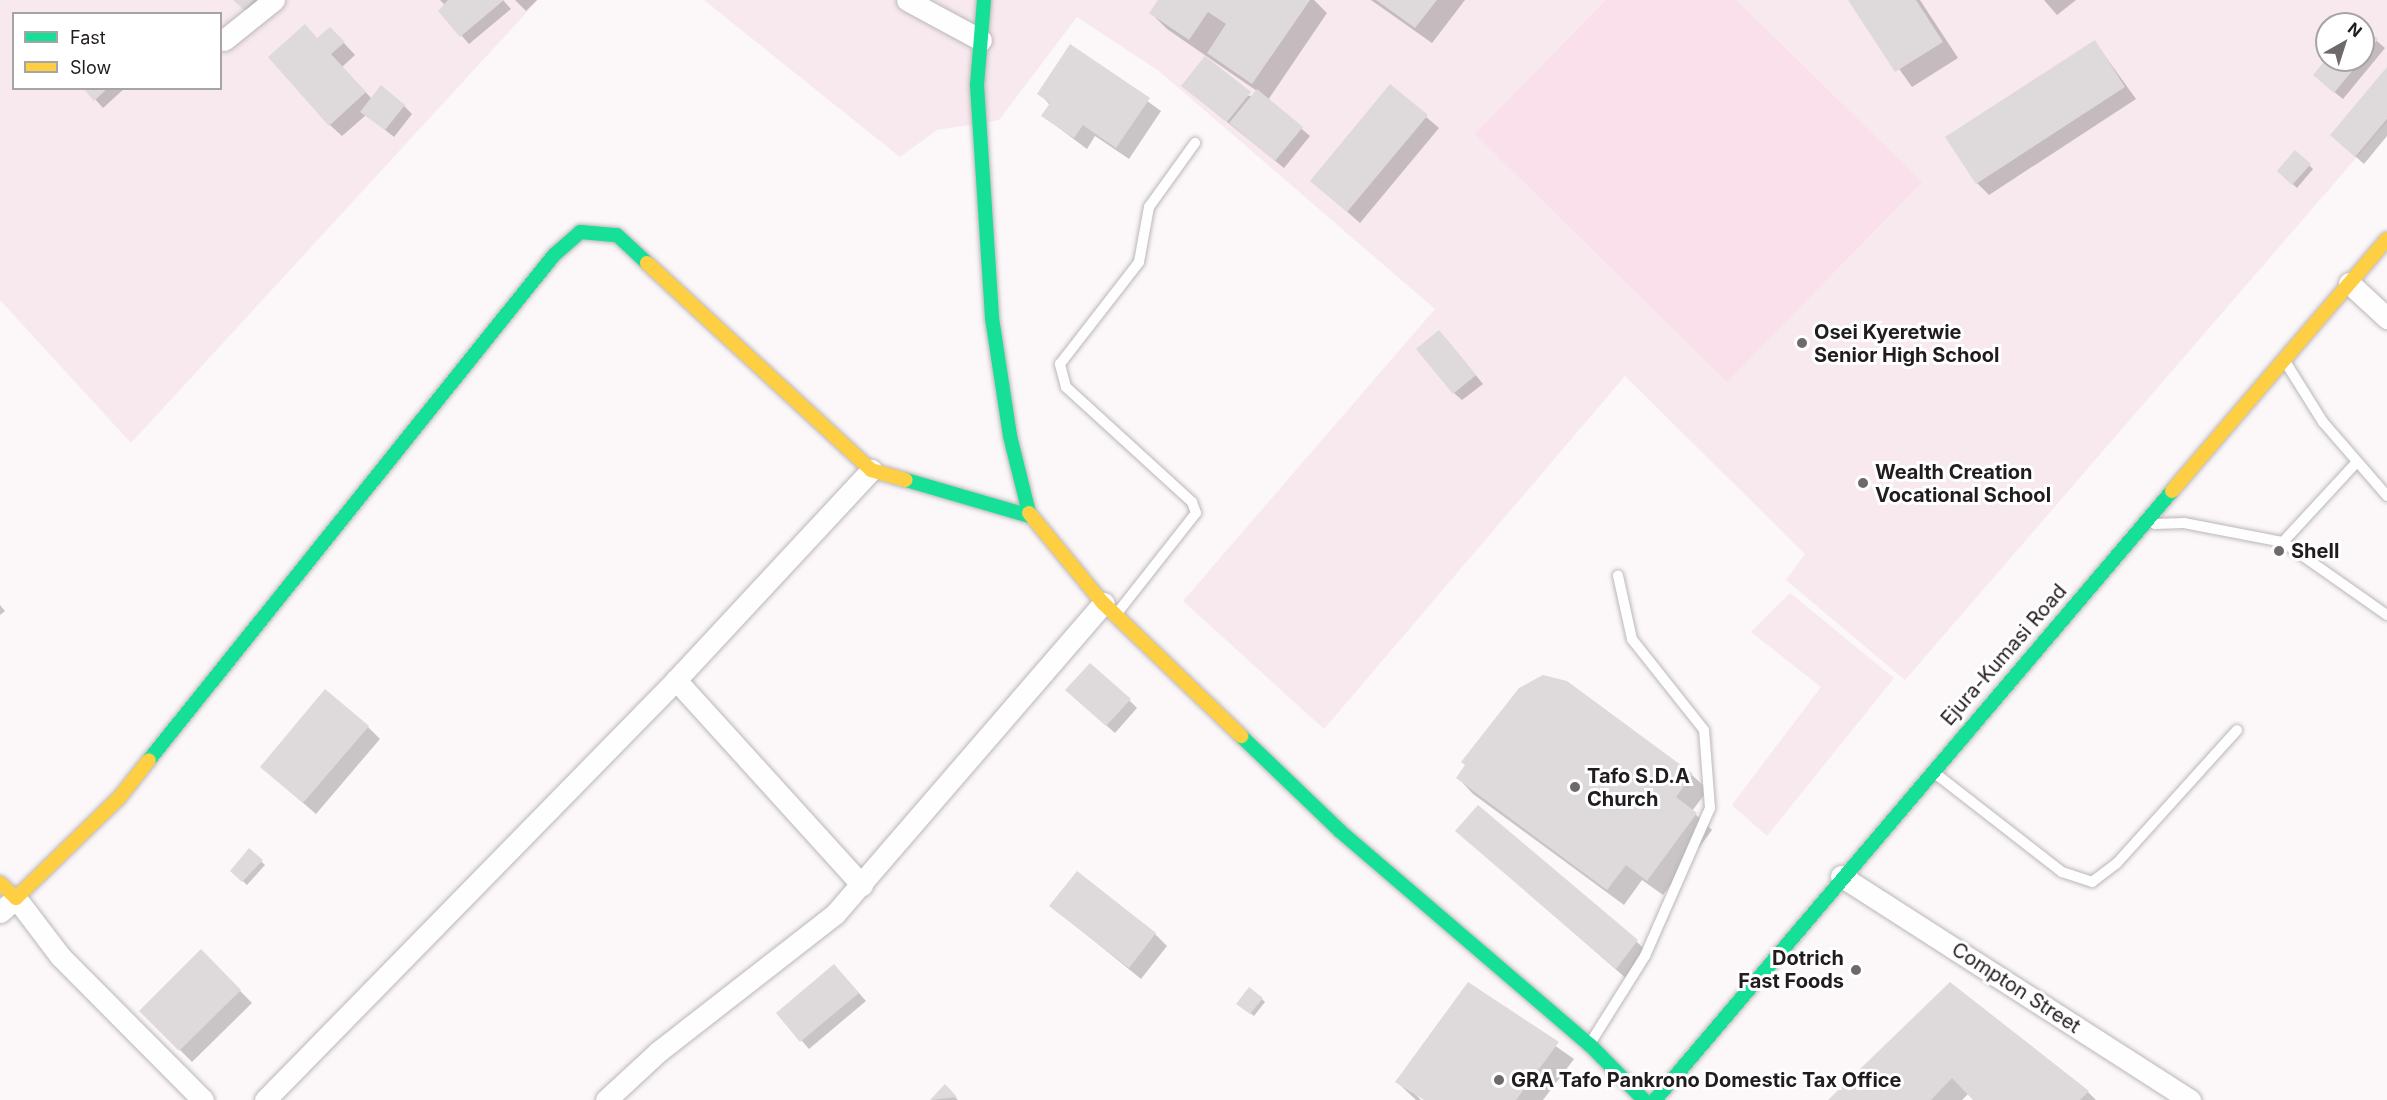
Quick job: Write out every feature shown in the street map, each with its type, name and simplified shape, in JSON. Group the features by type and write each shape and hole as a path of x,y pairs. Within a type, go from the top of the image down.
{"street":[{"path":"224,40 274,0"},
{"path":"907,0 981,40"},
{"path":"984,0 977,85 993,318 1010,436 1030,516 1110,609 1340,831 1590,1045 1644,1100"},
{"path":"0,912 119,798 554,255 580,232 617,235 871,470 1030,516"},
{"name":"Ejura-Kumasi Road","path":"1655,1100 1931,770 2387,239"},
{"path":"2349,283 2387,318"},
{"path":"265,1100 676,680 871,470"},
{"path":"606,1100 659,1051 835,914 1110,609"},
{"path":"676,680 862,885"},
{"name":"Compton Street","path":"1841,876 2190,1100"},
{"path":"0,883 16,898 60,956 203,1100"}],"lane":[{"path":"1110,609 1196,513 1192,502 1066,387 1060,364 1139,262 1149,207 1195,143"},
{"path":"2283,360 2355,464 2387,496"},
{"path":"2283,542 2355,464"},
{"path":"2142,524 2184,523 2283,542 2387,615"},
{"path":"1590,1045 1645,956 1710,808 1704,730 1632,639 1618,576"},
{"path":"1931,770 2062,872 2092,882 2117,863 2237,730"},
{"path":"1665,1088 1679,1100"}],"shaded area":[{"path":"0,0 538,0 131,443 0,300"},
{"name":"Osei Kyeretwie Senior High School","path":"704,0 2387,0 2387,122 1905,680 1786,580 1805,554 1625,376 1324,729 1183,601 1435,309 1159,71 1077,17 999,120 937,130 900,157"},
{"path":"1606,0 1736,0 1922,182 1727,382 1475,134"},
{"path":"1790,593 1894,678 1767,836 1732,805 1821,687 1751,632"}],"building":[{"path":"233,0 254,0 244,10"},
{"path":"448,0 504,0 460,37 438,11"},
{"path":"1158,0 1310,0 1252,84 1207,53 1226,24 1208,12 1189,40 1149,13"},
{"path":"1376,0 1437,0 1415,28"},
{"path":"1848,0 1916,0 1943,42 1895,72"},
{"path":"305,24 317,38 330,27 345,42 331,54 366,92 329,126 268,57"},
{"path":"2095,40 2125,87 1976,184 1945,137"},
{"path":"1070,44 1150,98 1116,148 1083,125 1074,138 1041,116 1050,103 1037,94"},
{"path":"1205,56 1251,92 1227,122 1181,86"},
{"path":"2387,67 2387,119 2355,157 2330,135"},
{"path":"2315,72 2351,72 2334,93 2313,75"},
{"path":"1390,84 1428,115 1347,212 1310,181"},
{"path":"381,85 405,105 385,130 360,112"},
{"path":"1257,89 1303,127 1275,161 1229,123"},
{"path":"85,90 106,90 94,101"},
{"path":"2295,150 2311,164 2292,185 2277,171"},
{"path":"1439,330 1476,375 1453,394 1416,349"},
{"path":"1090,663 1131,699 1106,726 1065,690"},
{"name":"Tafo S.D.A Church","path":"1543,675 1567,681 1693,774 1676,797 1697,813 1647,881 1626,865 1607,890 1456,778 1465,765 1461,762 1519,688"},
{"path":"325,689 369,726 303,803 260,767"},
{"path":"1478,805 1638,940 1616,969 1455,831"},
{"path":"249,848 263,860 242,882 230,871"},
{"path":"1077,871 1156,933 1129,968 1049,906"},
{"path":"201,949 241,990 179,1051 139,1011"},
{"path":"834,964 859,993 800,1042 776,1013"},
{"path":"1468,982 1559,1042 1516,1100 1424,1100 1395,1082"},
{"path":"1950,982 2089,1091 2080,1100 1973,1100 1952,1078 1931,1100 1828,1100"},
{"path":"1249,987 1263,998 1250,1014 1236,1004"},
{"path":"945,1084 957,1097 930,1100"}],"traffic: fast":[{"path":"984,0 977,85 992,318 1010,436 1029,513"},
{"path":"149,760 554,255 580,232 617,235 647,263"},
{"path":"906,480 1030,516"},
{"path":"1655,1100 2172,491"},
{"path":"1241,736 1340,831 1590,1045 1644,1100"}],"traffic: slow":[{"path":"2172,491 2387,239"},
{"path":"647,263 871,470 906,480"},
{"path":"1029,513 1103,603 1241,736"},
{"path":"0,883 16,898 119,798 149,760"}],"place":[{"name":"Osei Kyeretwie Senior High School","path":"1802,343"},
{"name":"Wealth Creation Vocational School","path":"1863,483"},
{"name":"Shell","path":"2279,551"},
{"name":"Tafo S.D.A Church","path":"1575,787"},
{"name":"Dotrich Fast Foods","path":"1856,970"},
{"name":"GRA Tafo Pankrono Domestic Tax Office","path":"1499,1080"}]}
